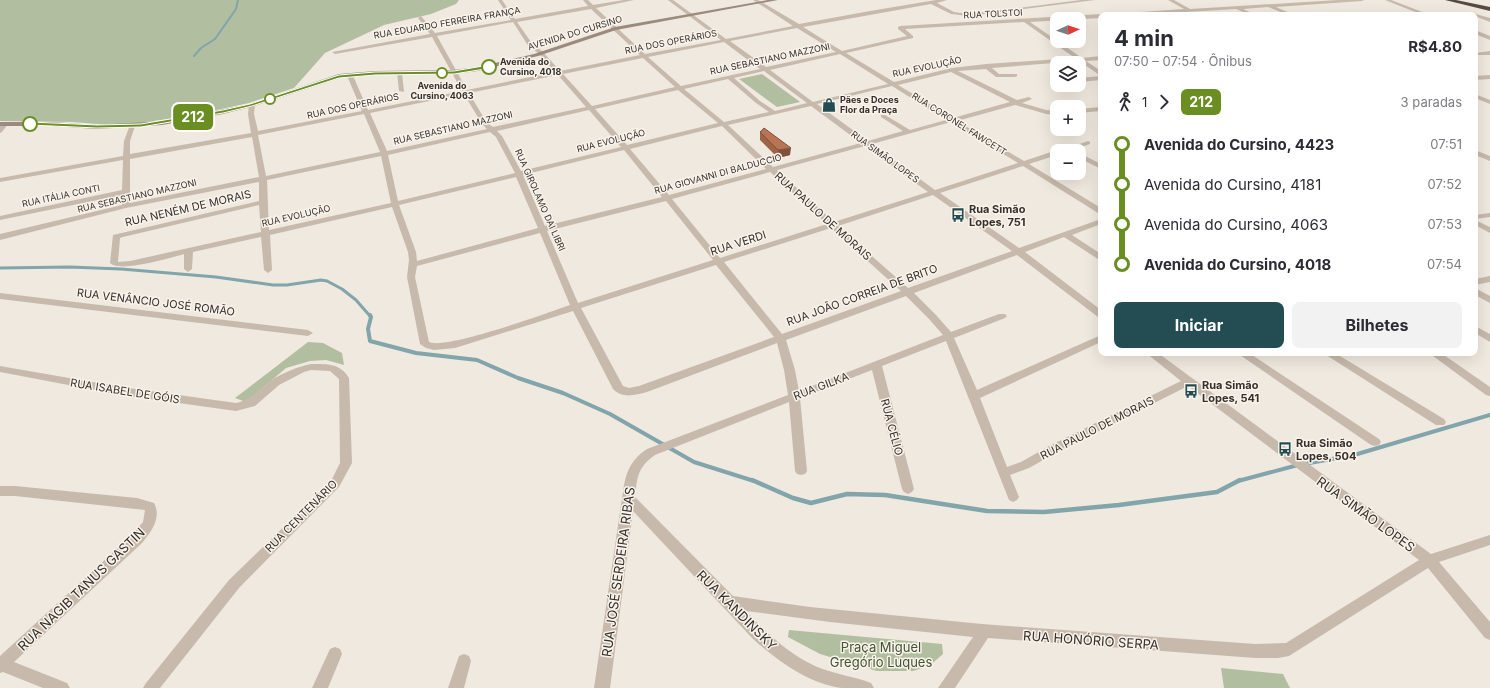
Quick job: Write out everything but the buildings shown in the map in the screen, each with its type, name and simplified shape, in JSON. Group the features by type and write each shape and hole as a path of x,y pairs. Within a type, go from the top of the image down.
{"highway":[{"path":"1448,0 1490,9"},
{"path":"1473,0 1490,4"}],"main road":[{"name":"AVENIDA DO CURSINO","path":"2,124 52,124 97,127 132,126 183,119 252,105 339,76 454,72 490,66 541,54 615,29 776,0"}],"street":[{"path":"500,0 513,21 530,43 559,73 668,198 780,338 785,353 794,397 802,471"},
{"name":"RUA PAULO DE MORAIS","path":"585,0 644,56 723,124 771,170 907,293 950,336 1013,497"},
{"name":"RUA EDUARDO FERREIRA FRANÇA","path":"335,52 632,0"},
{"name":"RUA SIMÃO LOPES","path":"670,0 933,192 1018,251 1098,313"},
{"name":"RUA CORONEL FAWCETT","path":"755,0 1098,209"},
{"name":"RUA DOS OPERÁRIOS","path":"0,180 128,158 367,113 465,91 644,56 945,0"},
{"path":"932,2 958,14 981,14 1093,0"},
{"path":"1170,0 1194,12"},
{"path":"1258,0 1285,12"},
{"path":"1160,12 1362,0"},
{"path":"1387,0 1418,12"},
{"path":"1236,7 1247,12"},
{"path":"1011,10 1074,56"},
{"name":"RUA TOLSTOI","path":"910,37 900,28 1098,16"},
{"path":"1478,16 1490,20"},
{"name":"RUA GIROLAMO DAI LIBRI","path":"421,18 434,35 475,109 490,129 500,136 520,173 575,306 617,386 623,391 631,392"},
{"path":"1478,32 1490,30"},
{"path":"1478,33 1490,38"},
{"name":"RUA SEBASTIANO MAZZONI","path":"0,237 126,206 263,177 331,165 910,37"},
{"path":"1478,54 1490,53"},
{"name":"RUA EVOLUÇÃO","path":"1086,59 1098,58"},
{"name":"RUA EVOLUÇÃO","path":"122,266 395,204 952,70 1050,62"},
{"path":"1086,64 1098,72"},
{"path":"986,66 998,76 1015,75"},
{"path":"952,70 1018,103 1043,112 1050,112"},
{"path":"399,73 402,91"},
{"path":"729,77 758,102 774,113"},
{"path":"1478,78 1490,77"},
{"path":"351,78 384,153 395,204 412,252 412,265"},
{"path":"1086,79 1098,78"},
{"path":"1478,97 1490,102"},
{"name":"RUA GIOVANNI DI BALDUCCIO","path":"412,265 544,229 668,198 1029,99"},
{"path":"252,105 251,114 263,177 263,202 268,270"},
{"path":"1086,110 1098,109"},
{"path":"883,116 908,132"},
{"path":"0,131 2,124"},
{"path":"126,206 128,158 127,141 132,126"},
{"path":"1478,153 1490,159"},
{"name":"RUA VERDI","path":"412,265 411,277 425,344 430,347 436,347 465,342 717,260 1050,155"},
{"path":"1086,159 1098,165"},
{"name":"RUA ITÁLIA CONTI","path":"0,218 126,192"},
{"name":"RUA NENÉM DE MORAIS","path":"122,266 114,263 116,237 118,236 263,202"},
{"path":"1478,217 1490,215"},
{"name":"RUA JOÃO CORREIA DE BRITO","path":"631,392 907,293 1098,222"},
{"path":"1478,224 1490,231"},
{"path":"1065,234 1098,256"},
{"path":"188,269 189,250"},
{"path":"1478,281 1490,279"},
{"path":"1478,293 1490,300"},
{"name":"RUA VENÂNCIO JOSÉ ROMÃO","path":"0,296 308,333"},
{"name":"RUA GILKA","path":"646,455 1002,316"},
{"path":"1478,331 1490,339"},
{"path":"974,396 1098,339"},
{"name":"RUA SIMÃO LOPES","path":"1155,356 1429,560 1490,633"},
{"path":"1246,356 1375,442"},
{"path":"1333,356 1440,422"},
{"path":"1438,356 1490,392"},
{"name":"RUA CÉLIO","path":"876,365 908,489"},
{"name":"RUA CENTENÁRIO","path":"151,688 229,590 251,566 335,484 344,471 346,463 344,378 338,371 332,368 311,367 300,370 274,383 251,402"},
{"name":"RUA ISABEL DE GÓIS","path":"0,369 121,391 221,406 236,407 251,402"},
{"name":"RUA PAULO DE MORAIS","path":"1004,473 1030,462 1189,381"},
{"name":"RUA JOSÉ SERDEIRA RIBAS","path":"602,688 622,539 633,472 646,455"},
{"name":"RUA NAGIB TANUS GASTIN","path":"0,491 16,491 120,501 150,506 152,512 151,518 140,535 1,665"},
{"name":"RUA KANDINSKY","path":"629,499 758,634 780,653 812,672 866,688"},
{"name":"RUA HONÓRIO SERPA","path":"729,602 984,632 1085,640 1278,651 1289,649 1429,560 1490,540"},
{"path":"946,688 984,632"},
{"path":"320,688 335,654"},
{"path":"456,688 464,661"},
{"path":"1,665 62,688"}],"green space":[{"path":"0,0 459,0 456,4 431,14 384,25 325,53 294,88 249,103 184,117 111,125 72,122 0,121"},
{"path":"762,74 800,102 777,107 739,79"},
{"path":"308,342 323,343 342,353 344,365 326,360 310,361 286,368 246,402 235,398"},
{"name":"Praça Miguel Gregório Luques","path":"789,630 942,644 943,654 929,666 913,671 877,671 820,654 788,637"},
{"path":"1221,668 1283,674 1290,688 1224,688"}],"waterway":[{"path":"194,56 201,48 215,39 236,9 238,0"},
{"path":"0,268 70,267 121,269 216,277 273,285 287,285 321,280 327,281 342,289 356,300 370,316"},
{"path":"370,315 371,317 368,329 370,341 416,353 477,360 518,378 563,393 610,414 694,462 754,481"},
{"path":"1304,464 1354,455 1490,415"},
{"path":"1238,481 1298,465"},
{"path":"752,480 793,498 811,503 847,494 885,495 987,511 1044,512 1119,505 1217,492 1238,481"}],"bus line":[{"name":"212","path":"30,124 97,127 141,125 223,112 252,105 339,76 375,73 454,72 489,67"}],"place":[{"name":"Avenida do Cursino, 4018","path":"489,67"},
{"name":"Avenida do Cursino, 4063","path":"442,73"},
{"name":"Pães e Doces Flor da Praça","path":"829,105"},
{"name":"Rua Simão Lopes, 751","path":"958,215"},
{"name":"Rua Simão Lopes, 541","path":"1191,391"},
{"name":"Rua Simão Lopes, 504","path":"1285,449"}]}
